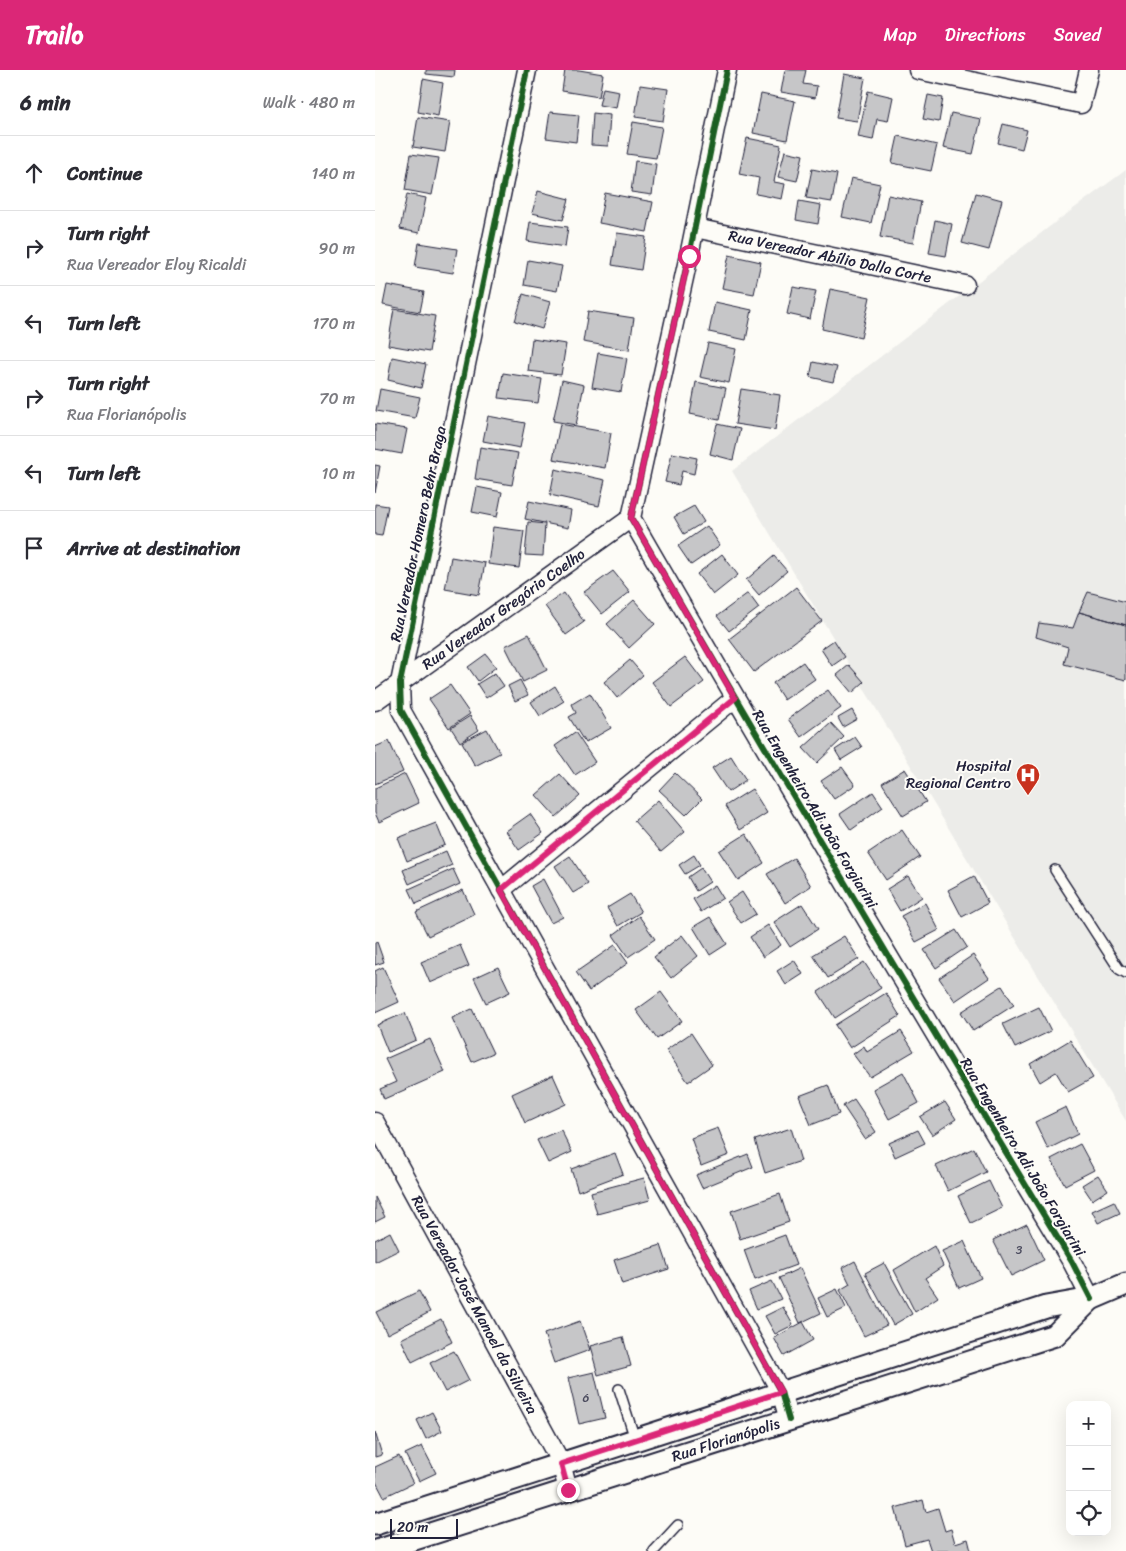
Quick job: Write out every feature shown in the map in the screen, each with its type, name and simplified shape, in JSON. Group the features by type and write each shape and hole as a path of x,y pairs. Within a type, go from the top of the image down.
{"street":[{"name":"Rua Vereador Homero Behr Braga","path":"527,70 400,683 401,710 781,1392 789,1420"},
{"path":"631,518 695,228 727,70"},
{"path":"919,70 1081,104 1089,70"},
{"name":"Rua Vereador Abílio Dalla Corte","path":"695,228 965,285"},
{"name":"Rua Vereador Gregório Coelho","path":"375,701 631,518"},
{"name":"Rua Engenheiro Adi João Forgiarini","path":"631,518 921,1012 1072,1262 1091,1299"},
{"path":"501,890 735,698"},
{"name":"Rua Vereador José Manoel da Silveira","path":"375,1122 561,1464 568,1490"},
{"name":"Rua Florianópolis","path":"375,1524 1046,1307 1091,1299 1126,1284"},
{"name":"Rua Florianópolis","path":"377,1551 1055,1335 1091,1299"}],"lane":[{"path":"1055,870 1119,969 1126,973"},
{"path":"619,1389 635,1439"},
{"path":"654,1551 678,1525"}],"shaded area":[{"name":"Hospital Regional Centro","path":"1126,170 1126,1121 732,471"}],"building":[{"path":"426,70 455,70 454,77 426,74"},
{"path":"565,70 603,74 599,97 562,91"},
{"path":"785,70 806,70 803,84 817,86 815,98 781,92"},
{"path":"844,74 865,78 857,121 836,118"},
{"path":"423,79 443,83 438,116 418,112"},
{"path":"640,85 668,89 663,121 635,117"},
{"path":"603,88 619,91 616,108 599,105"},
{"path":"868,91 893,97 888,121 877,119 873,140 858,137"},
{"path":"761,94 795,101 787,140 753,133"},
{"path":"928,95 943,98 939,122 923,119"},
{"path":"550,112 579,115 576,142 546,138"},
{"path":"593,113 610,115 608,146 591,145"},
{"path":"951,113 981,119 973,154 943,148"},
{"path":"418,117 450,122 445,152 413,147"},
{"path":"633,122 662,127 656,158 627,154"},
{"path":"1003,124 1027,130 1022,149 998,143"},
{"path":"898,136 937,145 931,171 892,163"},
{"path":"747,138 781,145 774,182 785,184 782,199 756,194 759,178 739,174"},
{"path":"785,151 803,155 797,181 778,177"},
{"path":"411,154 439,158 432,195 405,190"},
{"path":"635,161 656,164 652,195 631,192"},
{"path":"812,169 837,174 832,202 806,198"},
{"path":"851,178 880,184 871,223 842,217"},
{"path":"538,191 569,199 563,220 532,213"},
{"path":"605,193 653,202 647,232 599,223"},
{"path":"976,193 1002,200 989,250 962,243"},
{"path":"407,194 426,198 419,233 400,229"},
{"path":"888,195 921,202 913,243 880,237"},
{"path":"799,201 821,205 818,224 796,220"},
{"path":"935,220 952,224 946,256 929,253"},
{"path":"530,222 568,227 565,247 527,241"},
{"path":"617,233 646,237 641,270 612,265"},
{"path":"419,243 457,249 453,273 415,267"},
{"path":"729,255 761,262 754,294 722,288"},
{"path":"528,260 562,266 557,291 524,285"},
{"path":"387,285 424,292 420,312 383,305"},
{"path":"793,287 816,291 810,319 787,314"},
{"path":"830,289 870,297 861,338 822,329"},
{"path":"523,294 550,302 542,329 515,321"},
{"path":"715,302 752,310 746,340 709,332"},
{"path":"394,309 435,316 429,352 388,345"},
{"path":"588,311 634,318 629,350 583,342"},
{"path":"532,339 566,344 561,375 528,371"},
{"path":"708,343 736,349 729,383 700,377"},
{"path":"598,353 627,358 621,392 592,387"},
{"path":"392,357 426,364 421,388 388,380"},
{"path":"813,362 837,367 833,382 810,377"},
{"path":"503,373 542,379 538,403 499,398"},
{"path":"562,380 584,385 576,425 553,421"},
{"path":"696,382 726,388 719,420 690,414"},
{"path":"380,389 420,397 415,418 376,411"},
{"path":"741,389 780,395 775,430 735,424"},
{"path":"488,416 525,423 520,448 483,441"},
{"path":"375,424 407,429 402,454 375,449"},
{"path":"560,424 611,433 605,468 553,459"},
{"path":"717,424 740,429 733,460 710,454"},
{"path":"480,447 518,453 512,485 475,479"},
{"path":"672,453 697,458 694,474 682,471 679,485 665,482"},
{"path":"375,465 380,466 375,493"},
{"path":"555,469 605,480 599,506 550,495"},
{"path":"477,487 502,492 497,517 472,512"},
{"path":"529,501 571,510 568,528 525,519"},
{"path":"375,504 388,506 382,536 375,535"},
{"path":"694,506 704,522 684,534 674,517"},
{"path":"528,522 545,524 543,556 525,555"},
{"path":"707,526 720,545 691,565 678,546"},
{"path":"493,527 524,531 519,568 488,564"},
{"path":"722,554 738,575 713,595 697,574"},
{"path":"774,556 787,571 759,595 746,580"},
{"path":"451,557 485,563 479,595 445,589"},
{"path":"613,571 630,592 602,614 584,592"},
{"path":"796,587 822,621 754,672 729,639"},
{"path":"1088,592 1126,602 1126,625 1079,612"},
{"path":"564,593 584,622 566,635 545,606"},
{"path":"748,593 759,608 729,631 717,616"},
{"path":"634,600 655,624 629,648 607,624"},
{"path":"1079,612 1126,625 1126,680 1064,664 1068,647 1036,637 1039,623 1073,628"},
{"path":"529,634 547,670 523,682 505,646"},
{"path":"834,640 845,657 832,666 821,649"},
{"path":"486,654 496,667 478,681 468,667"},
{"path":"685,657 704,682 671,707 652,682"},
{"path":"630,660 643,675 617,698 604,682"},
{"path":"803,662 815,679 784,700 773,683"},
{"path":"849,665 864,682 852,693 837,675"},
{"path":"495,673 504,686 486,698 477,684"},
{"path":"520,680 528,695 515,701 508,686"},
{"path":"450,685 470,714 449,728 429,699"},
{"path":"555,686 564,701 540,716 531,702"},
{"path":"828,690 841,708 801,737 788,719"},
{"path":"590,693 611,728 585,743 569,717 576,713 572,704"},
{"path":"852,710 857,719 843,727 838,718"},
{"path":"470,716 479,730 460,742 451,728"},
{"path":"831,723 844,737 817,763 803,748"},
{"path":"487,729 500,753 475,766 462,742"},
{"path":"575,732 595,762 575,775 555,746"},
{"path":"855,737 862,747 841,760 835,750"},
{"path":"389,741 403,772 375,784 375,747"},
{"path":"731,756 746,780 728,792 712,768"},
{"path":"842,767 855,785 834,799 821,781"},
{"path":"905,769 926,802 903,816 882,783"},
{"path":"675,773 702,799 686,815 659,790"},
{"path":"405,774 419,803 379,822 375,813 375,788"},
{"path":"560,774 580,796 556,817 536,795"},
{"path":"752,789 767,813 740,830 725,806"},
{"path":"873,792 883,807 851,830 840,814"},
{"path":"658,800 685,832 661,852 634,821"},
{"path":"530,814 543,833 519,850 506,831"},
{"path":"436,823 445,845 407,861 398,838"},
{"path":"902,830 920,857 886,880 868,853"},
{"path":"746,834 764,863 738,880 719,851"},
{"path":"446,851 452,865 409,884 403,870"},
{"path":"694,855 700,865 685,874 679,865"},
{"path":"570,856 588,884 573,893 555,866"},
{"path":"794,858 811,886 785,903 767,874"},
{"path":"701,868 710,882 696,891 688,877"},
{"path":"453,869 460,884 416,904 409,889"},
{"path":"908,876 922,897 900,911 887,889"},
{"path":"974,876 988,903 962,917 948,890"},
{"path":"543,879 563,917 551,923 531,886"},
{"path":"715,885 723,898 701,912 693,899"},
{"path":"463,890 474,914 428,936 416,912"},
{"path":"742,892 756,914 741,923 727,902"},
{"path":"630,894 641,912 618,926 607,908"},
{"path":"925,903 939,930 916,942 901,916"},
{"path":"802,904 818,929 790,947 774,922"},
{"path":"639,916 655,939 628,957 613,935"},
{"path":"710,917 727,944 710,955 693,927"},
{"path":"768,925 781,945 763,957 750,937"},
{"path":"956,930 967,947 936,968 924,950"},
{"path":"682,935 698,956 671,978 654,957"},
{"path":"844,936 859,959 828,978 813,955"},
{"path":"377,942 384,962 375,965 375,943"},
{"path":"460,945 469,966 430,983 421,962"},
{"path":"615,945 628,963 589,991 576,972"},
{"path":"973,955 989,978 955,1001 939,978"},
{"path":"794,960 803,974 786,985 777,971"},
{"path":"864,962 881,988 835,1018 818,992"},
{"path":"383,967 399,1002 375,1013 375,971"},
{"path":"498,967 510,992 486,1003 474,978"},
{"path":"1002,986 1014,1005 973,1031 961,1012"},
{"path":"661,992 682,1021 657,1039 636,1010"},
{"path":"886,993 900,1016 850,1048 835,1025"},
{"path":"1039,1007 1051,1031 1015,1048 1003,1024"},
{"path":"472,1009 493,1053 472,1062 452,1018"},
{"path":"405,1013 416,1040 388,1052 377,1025"},
{"path":"901,1031 914,1051 870,1077 853,1054 864,1046 867,1052"},
{"path":"691,1033 712,1065 688,1082 666,1050"},
{"path":"430,1039 445,1072 384,1099 380,1089 396,1082 385,1059"},
{"path":"1070,1040 1093,1078 1068,1092 1056,1072 1040,1082 1030,1064"},
{"path":"903,1072 919,1103 889,1119 873,1089"},
{"path":"553,1075 566,1104 525,1123 512,1094"},
{"path":"828,1085 839,1114 811,1125 799,1096"},
{"path":"854,1099 876,1132 865,1139 843,1106"},
{"path":"945,1102 956,1119 932,1135 920,1117"},
{"path":"1066,1107 1078,1134 1048,1149 1035,1122"},
{"path":"718,1128 729,1155 701,1166 691,1138"},
{"path":"791,1128 801,1161 765,1173 755,1140"},
{"path":"561,1130 572,1152 548,1163 537,1140"},
{"path":"918,1130 925,1143 895,1157 889,1143"},
{"path":"1080,1144 1094,1170 1065,1185 1051,1159"},
{"path":"974,1148 986,1172 948,1191 936,1166"},
{"path":"615,1153 623,1174 578,1191 571,1169"},
{"path":"748,1154 753,1167 702,1188 696,1175"},
{"path":"1098,1175 1108,1190 1092,1200 1082,1185"},
{"path":"644,1178 650,1200 597,1214 591,1192"},
{"path":"989,1181 1002,1208 971,1223 958,1196"},
{"path":"780,1194 789,1222 740,1239 731,1211"},
{"path":"375,1197 385,1217 375,1222"},
{"path":"1114,1201 1120,1213 1098,1223 1092,1211"},
{"path":"1027,1224 1044,1260 1011,1276 993,1240"},
{"path":"390,1232 399,1250 375,1262 375,1240"},
{"path":"785,1235 796,1265 755,1280 744,1250"},
{"path":"964,1241 981,1278 959,1288 942,1251"},
{"path":"661,1245 669,1269 622,1284 614,1260"},
{"path":"934,1246 943,1266 925,1278 938,1297 915,1312 894,1270"},
{"path":"855,1261 887,1325 864,1336 840,1290 850,1284 842,1268"},
{"path":"884,1263 912,1314 893,1325 865,1273"},
{"path":"800,1268 821,1313 800,1323 779,1278"},
{"path":"772,1281 781,1299 757,1309 749,1291"},
{"path":"837,1289 846,1308 827,1317 818,1298"},
{"path":"419,1291 430,1312 387,1334 376,1312"},
{"path":"783,1307 793,1325 775,1334 765,1316"},
{"path":"441,1319 452,1342 412,1362 401,1339"},
{"path":"580,1321 590,1350 554,1363 544,1334"},
{"path":"803,1322 813,1340 784,1356 774,1338"},
{"path":"623,1337 631,1366 598,1375 590,1346"},
{"path":"454,1351 469,1380 445,1392 430,1363"},
{"path":"594,1372 605,1418 579,1424 568,1378"},
{"path":"432,1412 442,1431 426,1439 417,1420"},
{"path":"375,1432 382,1455 375,1457"},
{"path":"422,1446 436,1473 419,1481 405,1454"},
{"path":"399,1456 413,1483 384,1497 375,1480 375,1467"},
{"path":"923,1500 926,1512 938,1508 945,1531 951,1529 955,1543 968,1539 971,1551 931,1551 927,1539 905,1545 895,1508"}],"cycle path":[{"path":"527,70 400,683 401,710 781,1392 789,1420"},
{"path":"727,70 691,246 631,518 850,891 1072,1262 1091,1299"}],"place":[{"name":"Hospital Regional Centro","path":"1028,796"}],"route":[{"path":"568,1490 561,1464 781,1392 501,890 735,698 631,518 689,256"}]}
